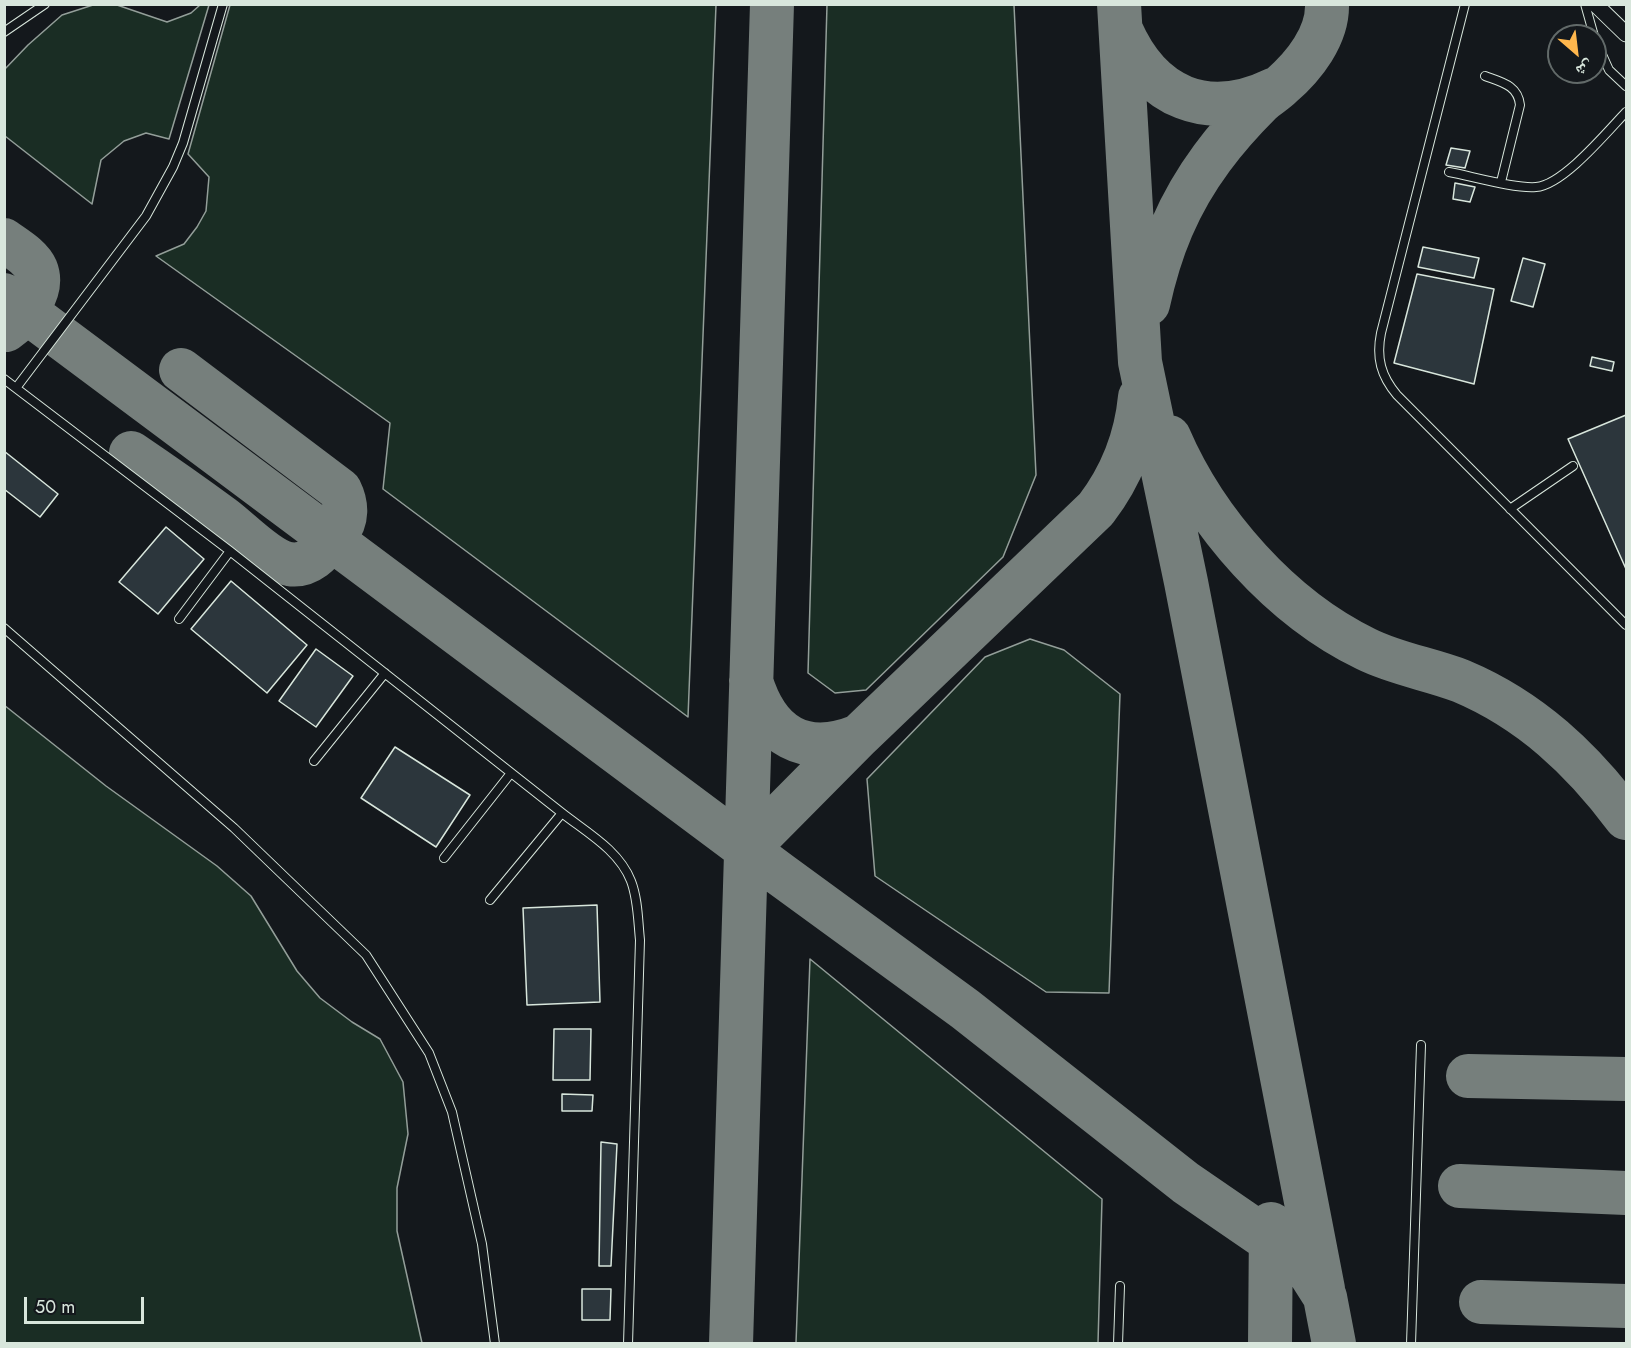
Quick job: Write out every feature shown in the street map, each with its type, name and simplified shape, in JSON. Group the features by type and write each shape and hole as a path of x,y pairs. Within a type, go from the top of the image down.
{"street":[{"path":"1595,4 1626,34"}],"lane":[{"path":"4,32 45,4"},
{"path":"16,388 139,226 161,192 183,143 223,4"},
{"path":"1465,4 1381,333 1378,347 1382,373 1396,395 1626,625"},
{"path":"1585,4 1590,24"},
{"path":"1607,66 1626,86"},
{"path":"1485,76 1512,88 1520,105 1501,182"},
{"path":"1449,172 1536,187 1553,182 1626,112"},
{"path":"4,379 230,551 620,860 635,894 640,940 628,1344"},
{"path":"1510,508 1573,466"},
{"path":"179,619 230,551"},
{"path":"4,628 234,828 366,955 429,1053 452,1112 482,1244 495,1344"},
{"path":"314,761 385,673"},
{"path":"444,858 512,773"},
{"path":"490,900 562,813"},
{"path":"1411,1344 1421,1045"},
{"path":"1118,1344 1120,1286"}],"green space":[{"path":"93,5 117,5 167,22 191,13 200,5 209,5 169,139 146,133 124,141 101,160 92,204 5,136 4,70 62,15"},
{"path":"230,5 716,5 688,717 383,489 390,423 156,256 184,244 206,211 209,177 188,154"},
{"path":"827,5 1014,5 1036,475 1003,557 866,690 835,693 808,673"},
{"path":"1030,639 1064,650 1120,694 1109,993 1046,992 875,876 867,779 985,657"},
{"path":"4,705 106,786 217,866 251,896 297,971 320,998 380,1039 403,1082 408,1134 397,1188 397,1231 422,1343 5,1343"},
{"path":"810,959 1102,1199 1098,1343 796,1343"}],"building":[{"path":"1451,148 1470,151 1465,168 1446,165"},
{"path":"1455,183 1475,187 1470,202 1453,199"},
{"path":"1423,247 1479,258 1474,278 1418,267"},
{"path":"1523,258 1545,264 1533,307 1511,301"},
{"path":"1417,274 1494,289 1474,384 1394,363"},
{"path":"1592,357 1614,362 1612,371 1590,366"},
{"path":"1626,415 1626,569 1568,439"},
{"path":"4,451 58,494 40,517 4,489"},
{"path":"166,527 204,559 158,614 119,582"},
{"path":"231,581 307,645 267,693 191,629"},
{"path":"316,649 353,676 316,727 279,701"},
{"path":"395,747 470,795 436,847 361,798"},
{"path":"597,905 600,1002 527,1005 523,908"},
{"path":"554,1029 591,1029 590,1080 553,1080"},
{"path":"562,1094 593,1095 592,1111 562,1111"},
{"path":"601,1142 617,1144 611,1266 599,1266"},
{"path":"582,1289 611,1289 610,1320 582,1320"}],"taxiway":[{"path":"731,1344 772,4"},
{"path":"1119,4 1140,362 1186,582 1323,1289"},
{"path":"1148,304 1158,264 1189,192 1235,130 1306,60 1319,39 1327,4"},
{"path":"1121,30 1133,53 1148,73 1165,87 1184,97 1204,103 1226,103 1250,99 1275,89"},
{"path":"4,240 30,261 38,277 38,286 31,303 6,330"},
{"path":"4,295 780,874 965,1009 1186,1183 1304,1264 1325,1297 1334,1344"},
{"path":"131,453 281,562 297,564 311,560 341,528 345,512 340,490 181,370"},
{"path":"747,849 859,736 1096,509 1113,483 1126,456 1135,427 1140,397"},
{"path":"1169,437 1203,501 1225,531 1276,587 1335,632 1366,649 1389,659 1461,681 1510,706 1573,756 1626,818"},
{"path":"751,681 767,716 791,737 805,743 821,744 859,736"},
{"path":"1468,1076 1626,1079"},
{"path":"1460,1186 1626,1193"},
{"path":"1270,1344 1271,1224"},
{"path":"1481,1302 1626,1306"}]}
